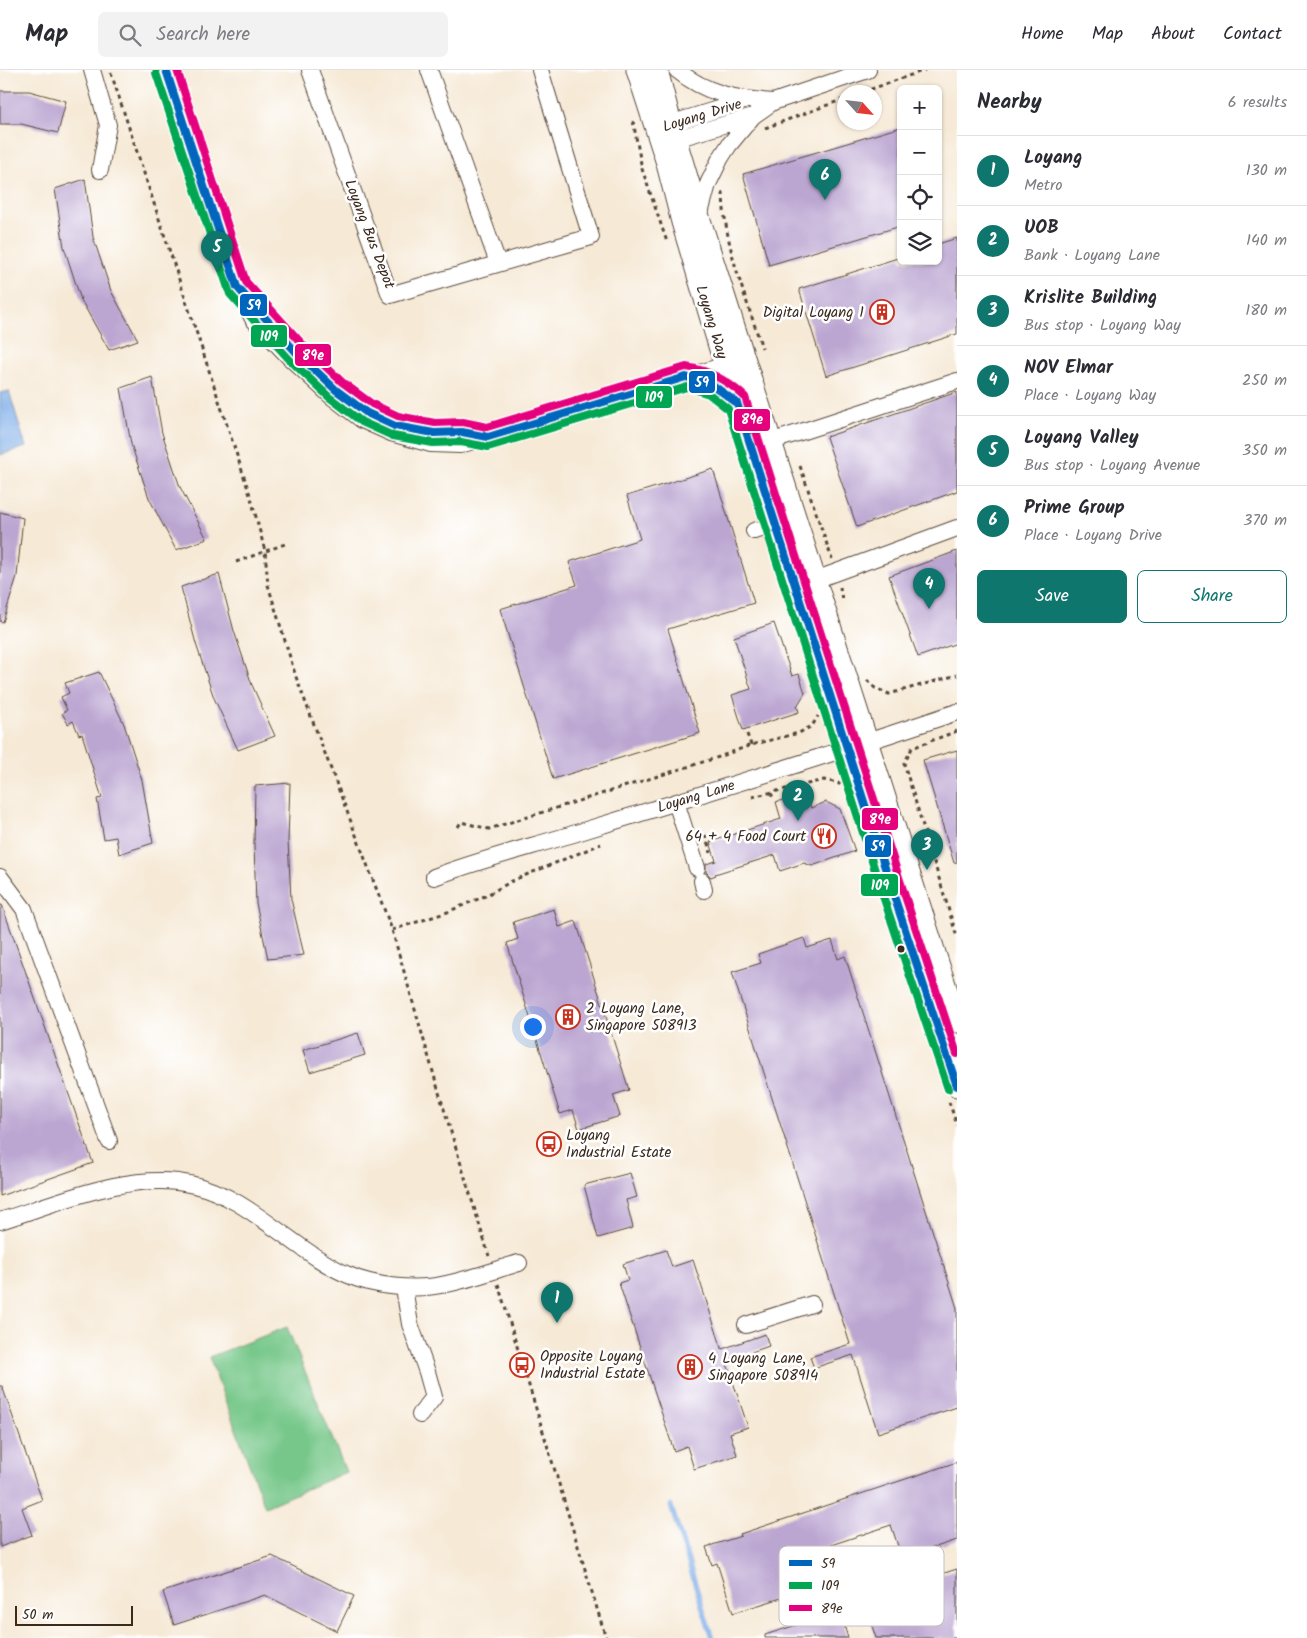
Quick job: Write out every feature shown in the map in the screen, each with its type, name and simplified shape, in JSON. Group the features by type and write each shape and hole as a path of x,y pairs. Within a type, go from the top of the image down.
{"main road":[{"name":"Loyang Way","path":"637,70 666,134 699,217 815,580 857,746 957,1086"},
{"name":"Loyang Way","path":"658,70 666,134 666,160 682,222 745,360 737,403 776,525 956,1013"}],"street":[{"path":"92,70 108,125 100,170"},
{"path":"166,70 237,287 297,353 336,390 367,413 395,426 434,434 462,432 488,437 745,360"},
{"name":"Loyang Bus Depot","path":"310,70 390,295 591,237 540,70"},
{"path":"429,70 498,263"},
{"name":"Loyang Drive","path":"677,70 707,89 724,96 773,102 868,70"},
{"name":"Loyang Drive","path":"666,134 749,100"},
{"name":"Loyang Drive","path":"699,217 708,184 729,145 755,123 773,102"},
{"name":"Loyang Drive","path":"666,134 755,123"},
{"path":"686,377 703,380 717,386 737,403"},
{"path":"770,442 957,381"},
{"path":"754,531 776,525"},
{"path":"815,580 957,528"},
{"name":"Loyang Lane","path":"434,876 857,746 957,712"},
{"path":"676,802 701,879"},
{"path":"0,877 24,909 109,1141"},
{"path":"0,1221 114,1186 152,1180 194,1184 233,1199 319,1260 347,1275 370,1283 404,1288 445,1285 519,1263"},
{"path":"404,1288 410,1324 434,1397 420,1414"},
{"path":"746,1325 812,1304"}],"path":[{"path":"110,70 251,498 265,551 268,585 296,677 392,930 440,1096 606,1638"},
{"path":"882,85 925,70"},
{"path":"755,123 837,101"},
{"path":"724,185 724,217 745,360"},
{"path":"799,463 836,572 844,609"},
{"path":"236,562 285,544"},
{"path":"865,679 876,688 889,694 957,675"},
{"path":"458,827 461,822 489,829 719,757 751,745 799,733 812,726 818,715"},
{"path":"957,731 912,748 904,764 957,937"},
{"path":"747,734 751,745"},
{"path":"744,798 824,780 838,783"},
{"path":"771,793 774,800"},
{"path":"392,930 486,896 514,880 606,842"}],"green space":[{"path":"287,1327 346,1472 265,1507 209,1357"}],"water":[{"path":"9,391 26,447 0,455 0,393"}],"building":[{"path":"0,91 29,91 66,101 58,133 21,124 0,124"},
{"path":"897,128 897,227 769,265 743,174"},
{"path":"85,179 93,237 111,291 138,340 109,350 81,300 64,247 55,189"},
{"name":"Digital Loyang 1","path":"957,238 957,334 826,376 799,289 897,258 897,265 942,265 942,243"},
{"path":"152,377 162,433 180,487 207,539 176,550 149,498 131,444 121,388"},
{"path":"957,392 957,491 857,527 826,437"},
{"path":"713,469 754,603 668,629 700,733 553,779 500,609 577,585 569,562 640,539 627,496"},
{"path":"0,512 23,518 17,576 3,622 0,621"},
{"path":"957,551 957,643 918,657 889,576"},
{"path":"219,574 234,631 252,685 275,736 238,750 214,698 196,644 181,587"},
{"path":"774,623 792,676 799,674 805,693 797,706 799,712 743,730 732,695 751,689 734,637"},
{"path":"99,672 124,724 142,780 153,843 119,854 116,837 104,839 97,799 102,798 82,734 79,735 73,721 68,724 62,713 67,710 61,697 69,693 65,683"},
{"path":"957,750 957,862 954,863 923,760"},
{"path":"290,783 288,841 291,899 304,955 268,959 256,903 254,845 255,786"},
{"path":"806,793 811,808 826,802 840,809 855,851 812,866 804,863 780,871 775,855 715,874 711,877 706,872 706,864 716,861 710,842 781,819 776,802"},
{"path":"0,905 2,905 93,1163 0,1196"},
{"name":"2 Loyang Lane, Singapore 508913","path":"554,909 559,927 576,921 629,1090 613,1095 620,1116 579,1129 573,1110 560,1114 507,943 518,939 513,922"},
{"path":"804,938 807,948 832,940 838,959 845,956 957,1308 957,1407 878,1433 853,1355 814,1368 810,1357 850,1344 732,972 761,963 758,954"},
{"path":"358,1033 365,1055 310,1072 303,1050"},
{"path":"630,1173 637,1197 626,1200 633,1228 598,1238 584,1185"},
{"name":"4 Loyang Lane, Singapore 508914","path":"666,1250 672,1267 693,1260 722,1349 765,1334 769,1346 726,1361 748,1427 730,1433 737,1455 694,1469 687,1446 674,1451 619,1283 628,1280 623,1264"},
{"path":"0,1386 2,1386 42,1500 22,1508 32,1535 0,1547"},
{"path":"957,1462 957,1540 939,1546 898,1546 891,1525 828,1546 779,1546 779,1599 733,1613 717,1563 712,1565 706,1547 741,1536 740,1534"},
{"path":"272,1556 354,1596 337,1631 265,1595 174,1625 163,1592"},
{"path":"957,1569 957,1638 876,1638 872,1626 944,1626 944,1573"},
{"path":"793,1626 844,1626 848,1638 765,1638 765,1635"}],"waterway":[{"path":"671,1506 712,1638"}],"transit line":[{"name":"59","path":"166,70 237,287 297,353 336,390 367,413 395,426 434,433 462,432 488,437 686,377 714,386 737,403 895,899 957,1086"},
{"name":"89e","path":"177,70 246,282 304,346 342,382 372,404 398,416 435,423 463,422 487,427 686,367 718,377 745,397 957,1054"},
{"name":"109","path":"156,73 230,294 290,360 329,397 362,422 393,436 433,443 461,442 488,447 687,387 709,394 728,409 885,902 948,1089"}],"place":[{"name":"Prime Group","path":"825,200"},
{"name":"Loyang Valley","path":"217,272"},
{"name":"Digital Loyang 1","path":"882,312"},
{"name":"NOV Elmar","path":"929,609"},
{"name":"UOB","path":"798,821"},
{"name":"64 + 4 Food Court","path":"824,836"},
{"name":"Krislite Building","path":"927,870"},
{"name":"2 Loyang Lane, Singapore 508913","path":"568,1017"},
{"name":"Loyang Industrial Estate","path":"549,1144"},
{"name":"Loyang","path":"557,1323"},
{"name":"Opposite Loyang Industrial Estate","path":"522,1365"},
{"name":"4 Loyang Lane, Singapore 508914","path":"690,1367"}]}
